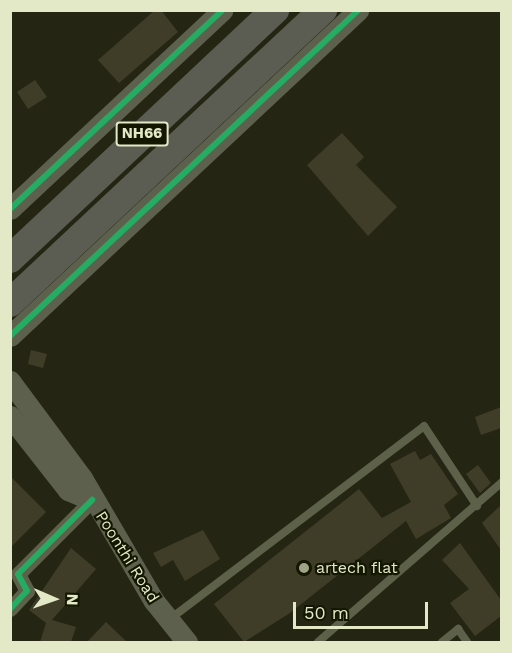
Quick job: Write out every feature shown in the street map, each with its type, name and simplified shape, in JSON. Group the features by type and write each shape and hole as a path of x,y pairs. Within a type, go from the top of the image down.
{"highway":[{"name":"NH66","path":"10,259 275,10"},
{"name":"NH66","path":"10,303 323,10"}],"street":[{"path":"10,209 223,10"},
{"path":"10,336 358,10"},
{"name":"Poonthi Road","path":"10,381 82,478 92,500 168,620 187,642"},
{"path":"10,416 68,490 92,500 18,574 27,591 10,609"}],"lane":[{"path":"168,620 424,426 477,506"},
{"path":"318,642 477,506 501,482"},
{"path":"442,642 458,629 467,642"}],"building":[{"path":"155,10 161,10 178,32 119,83 98,60"},
{"path":"35,80 47,97 28,109 17,92"},
{"path":"342,133 364,157 356,165 397,207 368,236 307,165"},
{"path":"31,350 47,354 43,368 28,364"},
{"path":"501,407 501,428 481,435 475,417"},
{"name":"artech flat","path":"415,451 420,460 431,454 458,494 444,505 451,518 416,539 406,521 290,613 244,642 214,604 359,489 382,518 411,502 390,464"},
{"path":"478,465 491,483 480,493 466,474"},
{"path":"10,476 46,512 10,548"},
{"path":"501,505 501,550 482,523"},
{"path":"203,530 220,559 185,581 173,560 161,567 153,553"},
{"path":"460,543 501,600 501,616 475,636 450,603 469,589 442,560"},
{"path":"71,548 96,569 52,620 76,627 71,642 40,642 46,623 29,610"},
{"path":"106,622 127,642 87,642"}],"cycle path":[{"path":"10,209 223,10"},
{"path":"10,336 358,10"},
{"path":"10,609 27,591 18,574 92,500"}],"place":[{"name":"artech flat","path":"304,568"}]}
